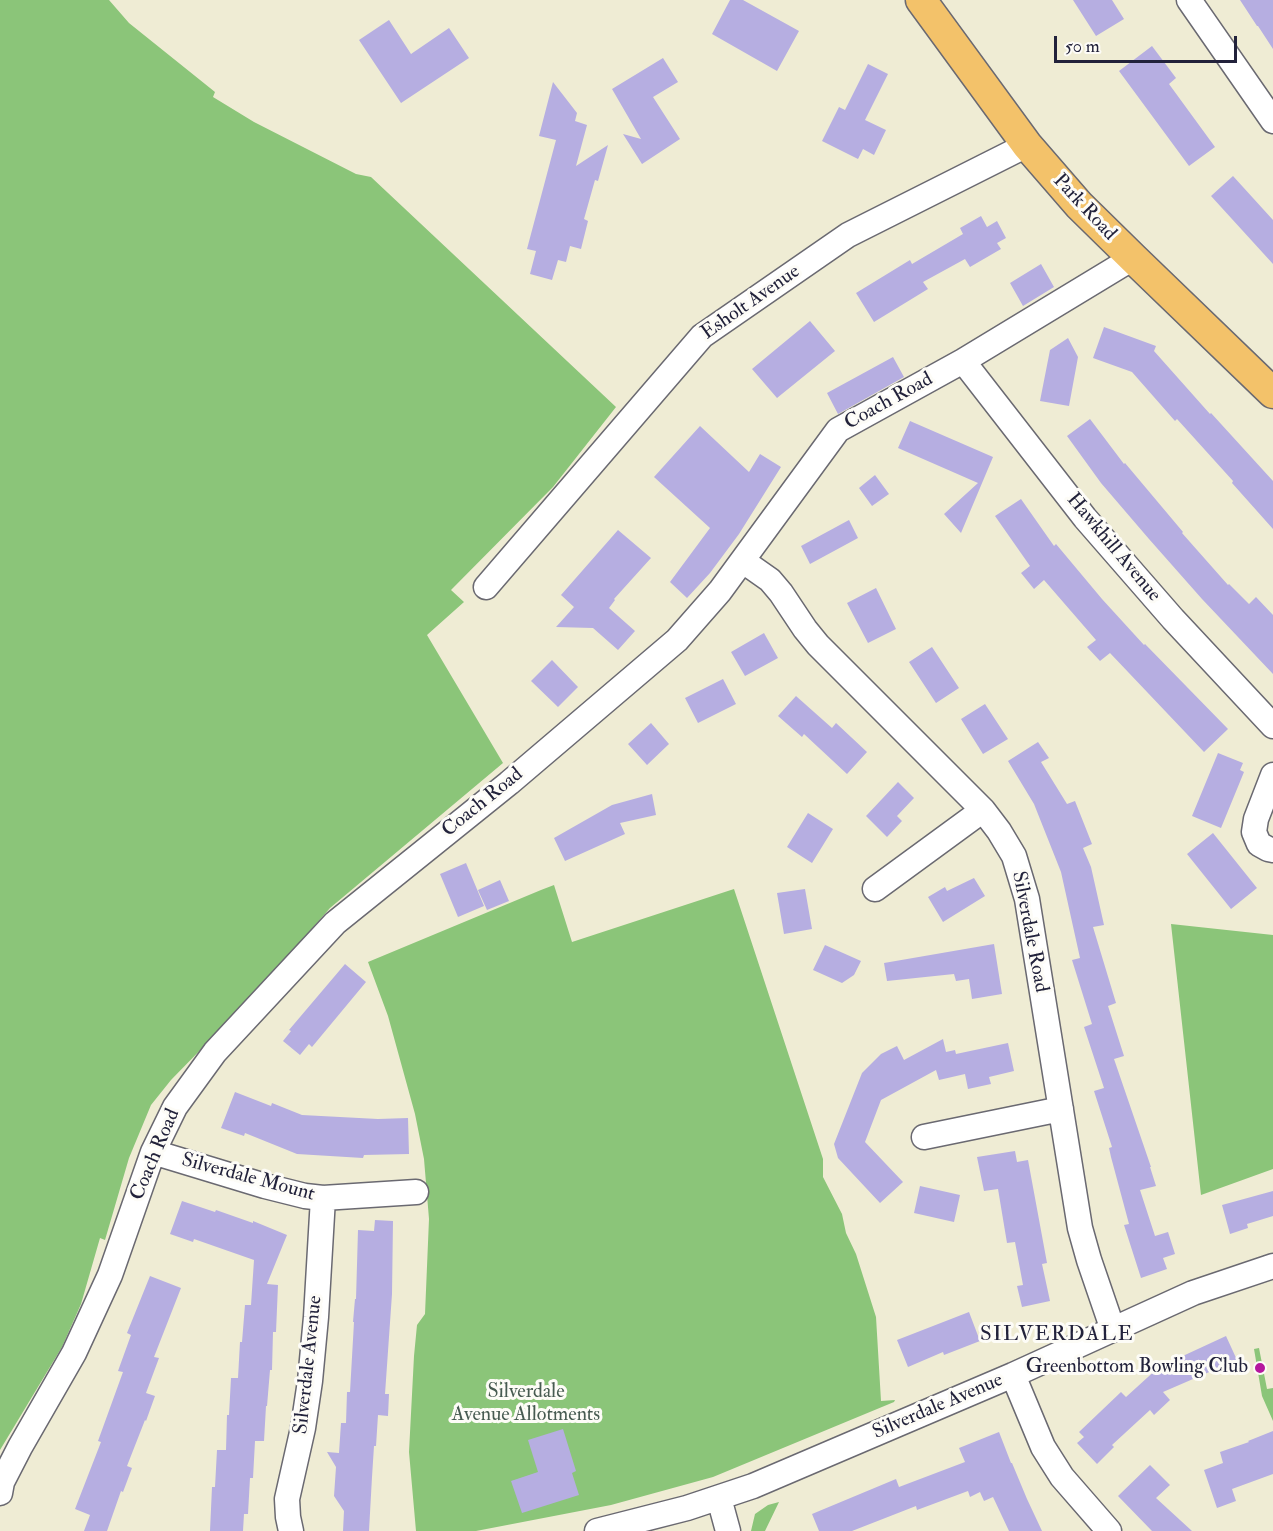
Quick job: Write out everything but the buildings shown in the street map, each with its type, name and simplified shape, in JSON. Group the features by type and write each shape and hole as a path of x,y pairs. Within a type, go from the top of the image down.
{"main road":[{"name":"Park Road","path":"921,0 1027,145 1079,205 1273,393"}],"street":[{"path":"1189,0 1273,121"},
{"name":"Esholt Avenue","path":"486,587 702,336 849,235 1027,145"},
{"name":"Coach Road","path":"0,1493 2,1482 74,1353 110,1275 153,1152 175,1107 215,1052 335,923 508,783 677,640 743,561 838,430 963,361 1133,258"},
{"name":"Hawkhill Avenue","path":"963,361 1085,518 1173,619 1273,726"},
{"name":"Silverdale Road","path":"743,561 770,580 825,652 983,810 1014,856 1027,899 1080,1228 1113,1330"},
{"path":"1273,775 1256,819 1254,832 1258,844 1273,850"},
{"path":"875,889 983,810"},
{"path":"924,1137 1061,1109"},
{"name":"Silverdale Mount","path":"153,1152 265,1186 323,1198 416,1192"},
{"name":"Silverdale Avenue","path":"291,1531 287,1499 303,1428 310,1381 323,1198"},
{"name":"Silverdale Avenue","path":"597,1531 719,1498 753,1486 1012,1375 1193,1293 1273,1266"},
{"path":"1012,1375 1043,1447 1062,1477 1109,1531"},
{"path":"719,1498 728,1531"}],"green space":[{"path":"0,0 109,0 129,23 215,92 213,97 254,122 356,174 371,177 616,407 553,487 451,590 464,602 427,635 503,763 330,908 252,997 171,1080 151,1105 129,1158 105,1240 100,1238 81,1304 62,1347 0,1450"},
{"name":"Silverdale Avenue Allotments","path":"554,885 572,942 734,889 823,1159 823,1177 842,1214 846,1233 856,1254 876,1317 881,1401 895,1400 713,1477 611,1505 476,1531 416,1531 409,1452 417,1325 425,1314 429,1219 424,1159 415,1114 388,1016 368,962"},
{"path":"1171,924 1273,935 1273,1169 1201,1195"},
{"name":"Greenbottom Bowling Club","path":"1259,1348 1267,1389 1273,1388 1273,1421 1262,1396 1254,1349"},
{"path":"779,1502 765,1531 751,1531 755,1514 768,1505"}],"place":[{"name":"Greenbottom Bowling Club","path":"1260,1368"}],"district":[{"name":"SILVERDALE","path":"1057,1335"}]}
